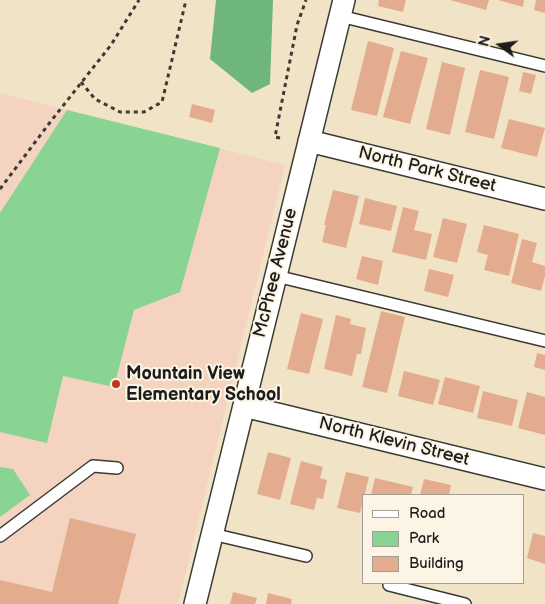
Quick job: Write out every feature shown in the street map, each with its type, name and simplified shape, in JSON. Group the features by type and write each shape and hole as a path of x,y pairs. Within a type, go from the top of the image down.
{"street":[{"name":"McPhee Avenue","path":"195,604 342,8"},
{"name":"North Park Street","path":"309,141 545,199"},
{"name":"North Klevin Street","path":"244,406 545,479"}],"lane":[{"path":"342,8 545,66"},
{"path":"276,276 545,341"},
{"path":"0,536 93,466 117,468"},
{"path":"212,534 306,556"},
{"path":"389,585 465,604"}],"path":[{"path":"0,189 110,45 139,0"},
{"path":"81,82 95,99 120,112 144,112 162,102 186,0"},
{"path":"280,138 275,137 297,25 306,0"}],"shaded area":[{"name":"Mountain View Elementary School","path":"0,93 285,165 178,604 0,604"}],"green space":[{"path":"216,0 273,0 270,84 252,93 210,59"},
{"path":"67,110 220,148 180,292 134,310 114,387 63,376 47,443 0,432 0,213"},
{"path":"0,467 13,469 30,495 0,517"}],"building":[{"path":"379,0 406,0 403,12 378,6"},
{"path":"450,0 489,0 486,10"},
{"path":"498,0 524,0 523,7"},
{"path":"536,0 545,0 545,13 534,10"},
{"path":"368,41 394,48 377,116 351,110"},
{"path":"401,51 428,58 410,124 383,117"},
{"path":"442,62 465,68 450,135 426,129"},
{"path":"480,70 509,77 494,139 465,132"},
{"path":"523,72 536,75 531,94 519,91"},
{"path":"192,104 215,110 212,123 189,117"},
{"path":"509,119 545,128 537,157 501,148"},
{"path":"333,190 359,196 346,248 322,242 326,225 324,225"},
{"path":"365,198 397,206 391,231 359,224"},
{"path":"403,207 419,211 414,230 432,234 426,260 392,252"},
{"path":"443,218 467,224 457,263 433,257"},
{"path":"484,225 519,234 509,276 484,270 488,255 477,252"},
{"path":"522,239 537,243 532,262 545,266 545,276 541,291 511,283"},
{"path":"362,256 383,261 378,285 356,279"},
{"path":"429,269 454,275 448,297 424,291"},
{"path":"381,311 405,317 387,393 362,387"},
{"path":"301,313 323,319 309,374 287,369"},
{"path":"336,315 351,319 350,324 366,328 361,354 357,354 352,376 324,369"},
{"path":"537,353 545,355 545,370 534,367"},
{"path":"404,371 440,380 433,405 398,396"},
{"path":"445,377 480,386 473,413 438,404"},
{"path":"483,391 518,400 512,426 477,418"},
{"path":"527,392 545,397 545,435 518,428"},
{"path":"268,452 291,458 280,500 257,494"},
{"path":"301,461 323,467 320,478 327,480 323,499 317,498 314,510 290,504"},
{"path":"346,472 369,477 365,494 362,494 360,513 337,508"},
{"path":"375,478 413,487 411,494 371,494"},
{"path":"424,479 451,485 449,494 420,494"},
{"path":"70,518 136,534 118,604 0,604 0,580 52,592"},
{"path":"533,533 545,536 545,564 527,558"},
{"path":"233,592 257,598 255,604 230,604"},
{"path":"268,593 292,599 291,604 266,604"}],"place":[{"name":"Mountain View Elementary School","path":"116,384"}]}
